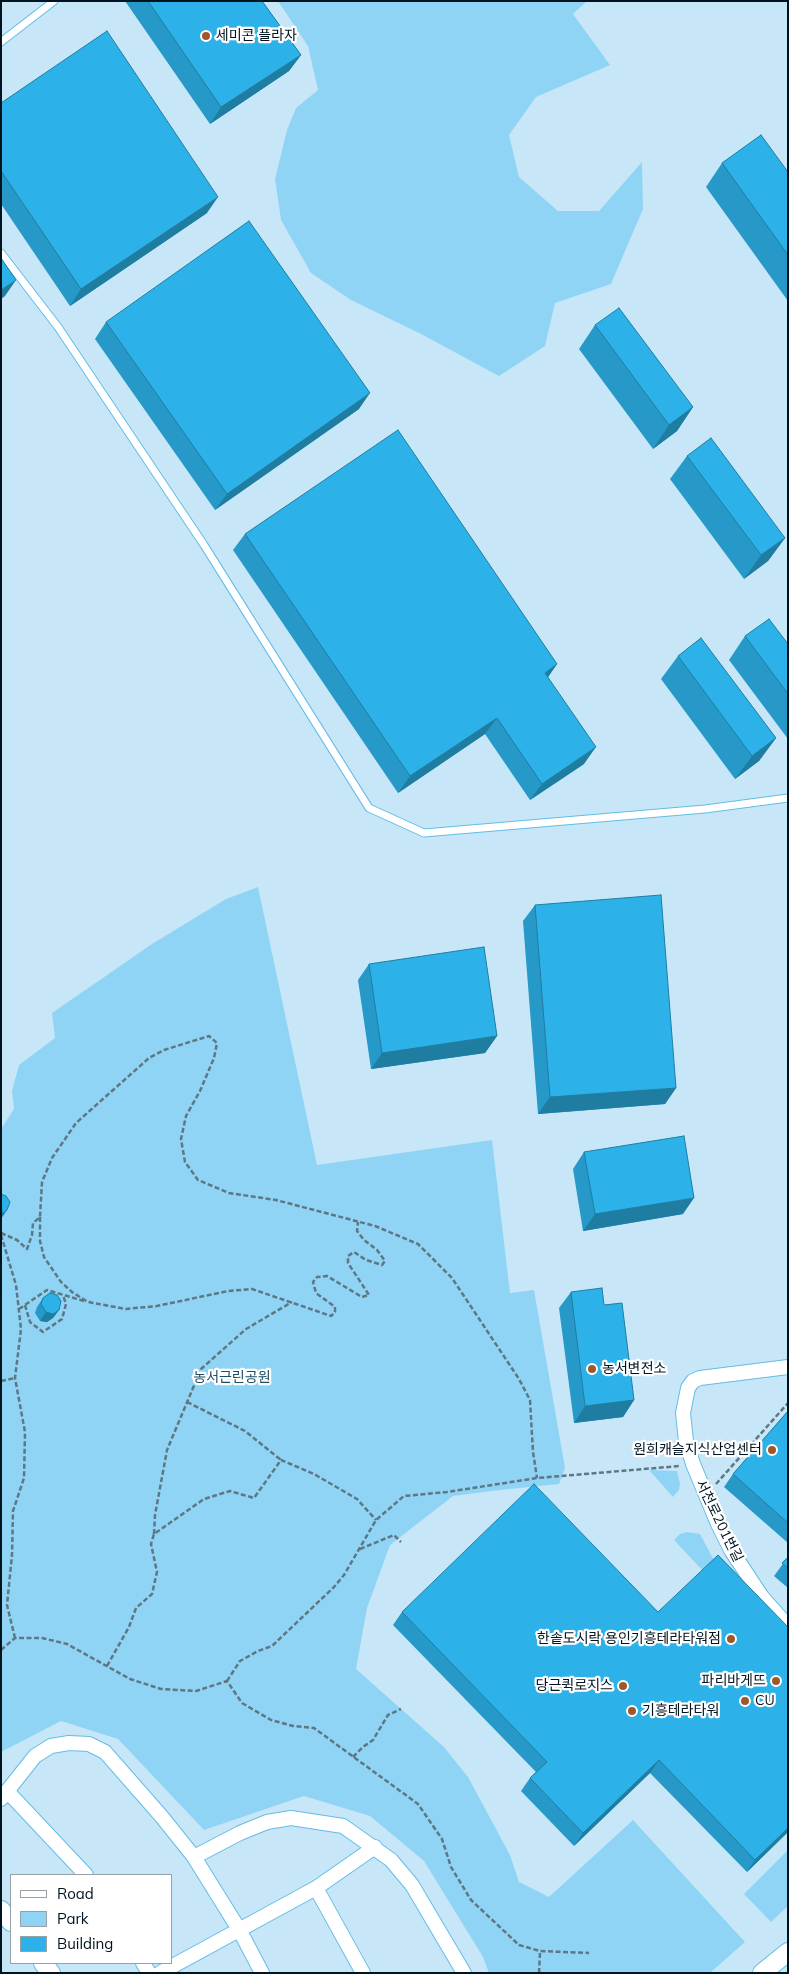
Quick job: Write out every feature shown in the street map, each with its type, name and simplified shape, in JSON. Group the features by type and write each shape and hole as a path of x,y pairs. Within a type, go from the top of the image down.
{"street":[{"name":"서천로201번길","path":"788,1367 700,1378 692,1381 688,1388 683,1413 686,1441 693,1464 718,1524 731,1550 762,1597 788,1626"},
{"path":"85,1874 4,1795 35,1756 50,1746 69,1743 89,1744 105,1752 194,1857 240,1931 262,1973"},
{"path":"194,1857 240,1833 267,1822 291,1818 343,1826 391,1860 412,1884 464,1973"},
{"path":"160,1973 316,1888 374,1847"},
{"path":"316,1888 364,1973"},
{"path":"1,1910 10,1921"},
{"path":"762,1973 788,1952"}],"lane":[{"path":"1,42 54,1"},
{"path":"1,253 58,326 193,529 369,808 424,833 705,809 788,798"}],"path":[{"path":"88,1302 61,1282 44,1257 40,1241 42,1182 52,1158 76,1123 149,1058 164,1050 209,1036 217,1043 214,1058 186,1116 181,1139 185,1162 198,1180 229,1192 276,1200 358,1221 418,1244 452,1278 519,1380 530,1400 533,1452 538,1478"},
{"path":"1,1234 17,1240 27,1250 33,1223 40,1217"},
{"path":"19,1310 47,1290 88,1302 126,1309 157,1306 228,1291 252,1289 331,1316 335,1312 335,1307 316,1293 313,1282 317,1276 327,1276 362,1297 369,1295 348,1263 348,1256 354,1252 366,1260 382,1266 385,1261 378,1250 360,1235 358,1221"},
{"path":"1,1234 16,1285 21,1329 15,1378 24,1432 24,1478 13,1512 12,1555 7,1606 15,1638"},
{"path":"25,1305 30,1322 43,1332 62,1319 66,1304 63,1295"},
{"path":"107,1666 129,1627 136,1608 152,1594 157,1572 151,1544 166,1450 201,1369 246,1329 292,1302"},
{"path":"1,1381 15,1378"},
{"path":"187,1402 245,1431 281,1460 314,1474 357,1499 376,1520"},
{"path":"715,1485 788,1403"},
{"path":"154,1534 204,1499 230,1491 254,1498 281,1460"},
{"path":"1,1650 15,1638 42,1638 67,1644 130,1680 160,1688 196,1691 227,1681 240,1661 272,1646 287,1634 300,1618 334,1588 344,1575 376,1520 404,1496 447,1492 538,1478 681,1465"},
{"path":"358,1549 394,1535 401,1542"},
{"path":"227,1681 242,1703 271,1720 293,1726 314,1728 418,1804 442,1839 451,1867 471,1900 519,1945 540,1951 589,1953"},
{"path":"353,1757 373,1740 388,1715 401,1709"},
{"path":"539,1973 540,1951"}],"green space":[{"path":"278,1 587,1 573,14 610,65 536,97 509,135 519,177 558,211 599,211 642,162 643,209 611,284 555,303 545,346 499,376 421,334 351,300 311,273 281,220 275,179 287,130 296,108 318,90 308,46"},
{"name":"농서근린공원","path":"258,887 317,1165 492,1140 510,1293 534,1290 565,1468 559,1484 453,1496 390,1545 367,1608 356,1669 444,1747 468,1777 510,1855 519,1882 549,1897 633,1820 745,1942 710,1973 489,1973 483,1957 424,1861 370,1816 304,1796 204,1830 118,1739 61,1721 1,1752 1,1129 14,1109 12,1091 19,1065 55,1038 52,1013 152,944 226,899"},
{"path":"649,1470 677,1471 680,1484 679,1490 673,1497"},
{"path":"687,1532 700,1534 725,1581 704,1572 674,1540 680,1534"},
{"path":"788,1850 788,1906 771,1922 744,1894"}],"building":[{"name":"세미콘 플라자","path":"148,1 262,1 301,55 221,107"},
{"path":"107,31 218,197 81,289 1,171 1,103"},
{"path":"761,135 788,172 788,255 722,163"},
{"path":"249,221 370,393 227,494 106,322"},
{"path":"1,258 16,280 1,290"},
{"path":"619,308 693,407 669,425 595,325"},
{"path":"398,430 557,664 545,673 596,747 542,784 497,718 410,776 245,534"},
{"path":"711,438 785,538 761,555 687,456"},
{"path":"769,619 788,644 788,694 745,636"},
{"path":"701,638 776,738 752,756 678,656"},
{"path":"661,895 676,1088 550,1097 535,905"},
{"path":"484,947 497,1036 382,1053 369,964"},
{"path":"684,1136 694,1198 595,1214 584,1152"},
{"path":"1,1194 6,1196 10,1202 7,1210 2,1214"},
{"name":"농서변전소","path":"602,1288 604,1305 622,1303 634,1400 585,1406 571,1292"},
{"path":"50,1293 57,1295 61,1301 59,1310 53,1314 46,1312 41,1304 43,1298"},
{"name":"원희캐슬지식산업센터","path":"788,1411 788,1523 733,1474"},
{"name":"기흥테라타워","path":"534,1484 658,1612 718,1555 788,1627 788,1828 755,1860 659,1760 583,1833 530,1778 547,1762 402,1612"},
{"path":"788,1557 788,1568 782,1563"}],"place":[{"name":"세미콘 플라자","path":"206,36"},
{"name":"농서변전소","path":"592,1369"},
{"name":"원희캐슬지식산업센터","path":"772,1450"},
{"name":"한솥도시락 용인기흥테라타워점","path":"731,1639"},
{"name":"파리바게뜨","path":"776,1681"},
{"name":"당근퀵로지스","path":"623,1686"},
{"name":"CU","path":"745,1701"},
{"name":"기흥테라타워","path":"632,1711"}]}
